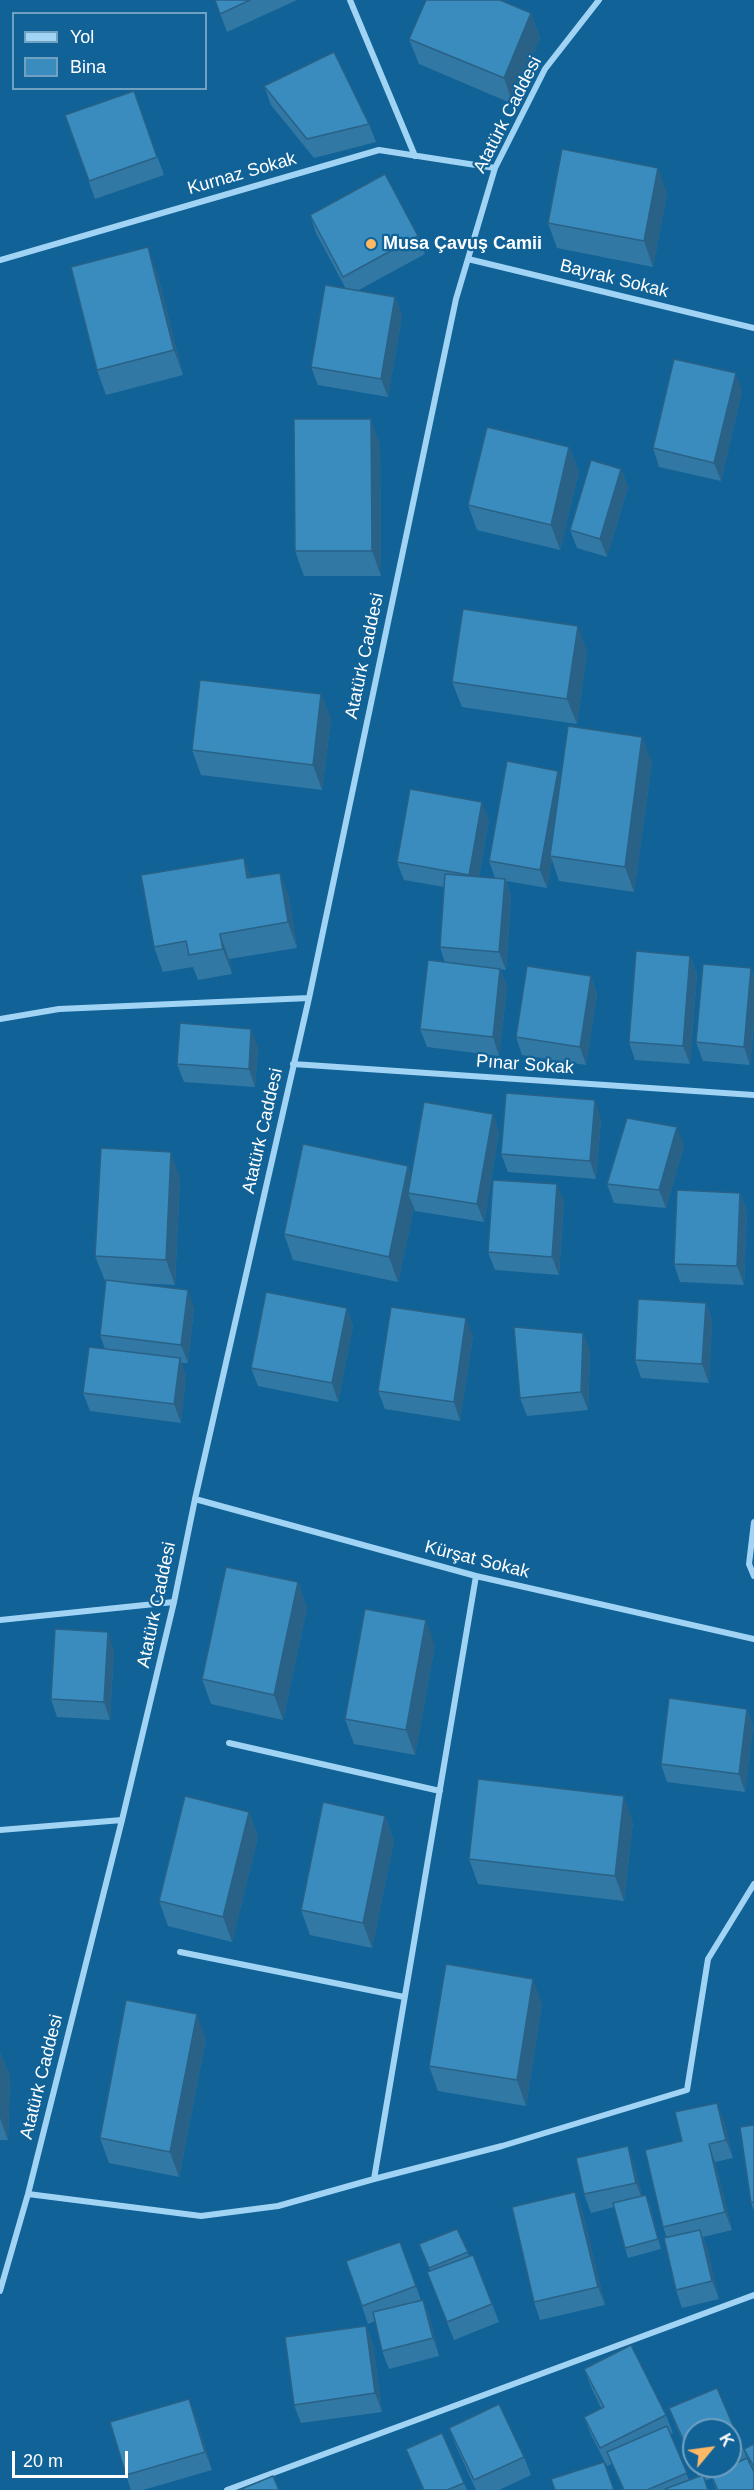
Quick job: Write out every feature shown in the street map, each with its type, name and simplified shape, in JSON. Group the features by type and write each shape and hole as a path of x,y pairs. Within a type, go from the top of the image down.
{"street":[{"path":"350,0 415,156"},
{"name":"Atatürk Caddesi","path":"0,2291 28,2194 174,1602 195,1499 309,998 456,299 495,168 545,69 599,0"},
{"name":"Kurnaz Sokak","path":"0,260 379,150 495,168"},
{"name":"Bayrak Sokak","path":"468,259 754,328"},
{"path":"0,1019 60,1009 309,998"},
{"name":"Pınar Sokak","path":"293,1064 754,1095"},
{"name":"Kürşat Sokak","path":"195,1499 476,1576 754,1639"},
{"path":"754,1522 749,1564 754,1576"},
{"path":"374,2179 476,1576"},
{"path":"0,1620 174,1602"},
{"path":"229,1743 440,1791"},
{"path":"0,1830 122,1820"},
{"path":"28,2194 201,2216 278,2206 502,2146 687,2090 708,1959 754,1884"},
{"path":"180,1952 404,1997"},
{"path":"227,2490 754,2295"}],"building":[{"path":"215,0 250,0 220,14"},
{"path":"426,0 500,0 531,13 504,78 409,39"},
{"path":"334,52 369,124 307,139 264,86"},
{"path":"134,91 157,157 89,181 65,115"},
{"path":"562,149 658,168 644,241 548,223"},
{"name":"Musa Çavuş Camii","path":"385,174 418,236 343,277 310,215"},
{"path":"148,247 174,350 97,370 71,267"},
{"path":"325,285 395,297 381,379 311,367"},
{"path":"674,359 736,373 714,463 653,448"},
{"path":"294,419 371,419 372,551 295,551"},
{"path":"487,427 569,447 551,525 468,505"},
{"path":"591,460 621,469 600,539 570,530"},
{"path":"463,609 578,626 567,699 452,682"},
{"path":"200,680 321,694 313,765 192,750"},
{"path":"568,726 642,737 625,867 550,856"},
{"path":"507,761 558,771 540,870 489,861"},
{"path":"410,789 482,802 469,875 397,862"},
{"path":"244,858 247,878 280,873 288,922 220,934 223,949 189,955 186,941 154,947 141,875"},
{"path":"445,874 505,879 499,952 440,947"},
{"path":"636,951 690,956 683,1046 629,1042"},
{"path":"428,960 500,969 493,1037 420,1029"},
{"path":"703,964 751,968 744,1047 696,1042"},
{"path":"527,966 591,976 580,1047 516,1037"},
{"path":"180,1023 251,1029 249,1069 177,1064"},
{"path":"506,1093 595,1100 590,1161 501,1154"},
{"path":"424,1102 493,1114 477,1204 408,1193"},
{"path":"627,1118 677,1127 659,1190 607,1184"},
{"path":"303,1144 408,1166 389,1257 284,1234"},
{"path":"101,1148 171,1152 166,1260 95,1256"},
{"path":"493,1180 557,1184 552,1257 488,1252"},
{"path":"677,1190 740,1193 737,1266 674,1264"},
{"path":"106,1280 188,1290 181,1345 100,1335"},
{"path":"266,1292 347,1308 332,1383 251,1368"},
{"path":"638,1299 706,1303 702,1364 635,1360"},
{"path":"391,1307 466,1318 454,1402 378,1391"},
{"path":"514,1327 583,1333 581,1392 520,1398"},
{"path":"89,1347 180,1358 174,1404 83,1393"},
{"path":"226,1567 298,1582 274,1695 202,1679"},
{"path":"365,1609 426,1620 406,1730 345,1719"},
{"path":"55,1629 108,1632 104,1702 51,1699"},
{"path":"669,1698 747,1709 739,1774 661,1764"},
{"path":"478,1779 624,1796 615,1876 469,1859"},
{"path":"185,1796 249,1812 223,1917 159,1901"},
{"path":"323,1802 385,1816 363,1923 301,1910"},
{"path":"446,1964 533,1979 517,2080 429,2066"},
{"path":"126,2000 197,2014 170,2152 100,2138"},
{"path":"717,2103 726,2140 709,2144 725,2212 663,2227 645,2150 682,2141 675,2112"},
{"path":"754,2125 754,2202 751,2203 740,2127"},
{"path":"628,2146 636,2183 584,2194 576,2158"},
{"path":"575,2192 598,2287 534,2302 512,2207"},
{"path":"646,2195 658,2239 625,2248 613,2203"},
{"path":"457,2229 468,2252 429,2268 419,2244"},
{"path":"700,2230 712,2281 676,2290 664,2238"},
{"path":"400,2242 416,2286 362,2306 346,2261"},
{"path":"473,2255 492,2304 447,2322 427,2272"},
{"path":"423,2300 433,2338 382,2351 373,2312"},
{"path":"366,2326 375,2393 294,2405 285,2337"},
{"path":"631,2345 666,2415 600,2448 584,2417 604,2407 584,2369"},
{"path":"717,2388 730,2418 682,2418 682,2437 669,2408"},
{"path":"189,2399 205,2452 126,2475 110,2422"},
{"path":"499,2404 524,2457 474,2480 449,2428"},
{"path":"667,2426 682,2461 682,2475 647,2490 624,2490 607,2452"},
{"path":"442,2433 464,2483 447,2490 424,2490 406,2449"},
{"path":"754,2444 754,2467 744,2449"},
{"path":"747,2458 754,2472 754,2490 718,2490 712,2478 742,2478 742,2460"},
{"path":"604,2462 614,2490 555,2490 551,2479"},
{"path":"273,2476 279,2490 239,2490"},
{"path":"695,2478 704,2478 708,2490 666,2490"}],"place":[{"name":"Musa Çavuş Camii","path":"371,244"}]}
